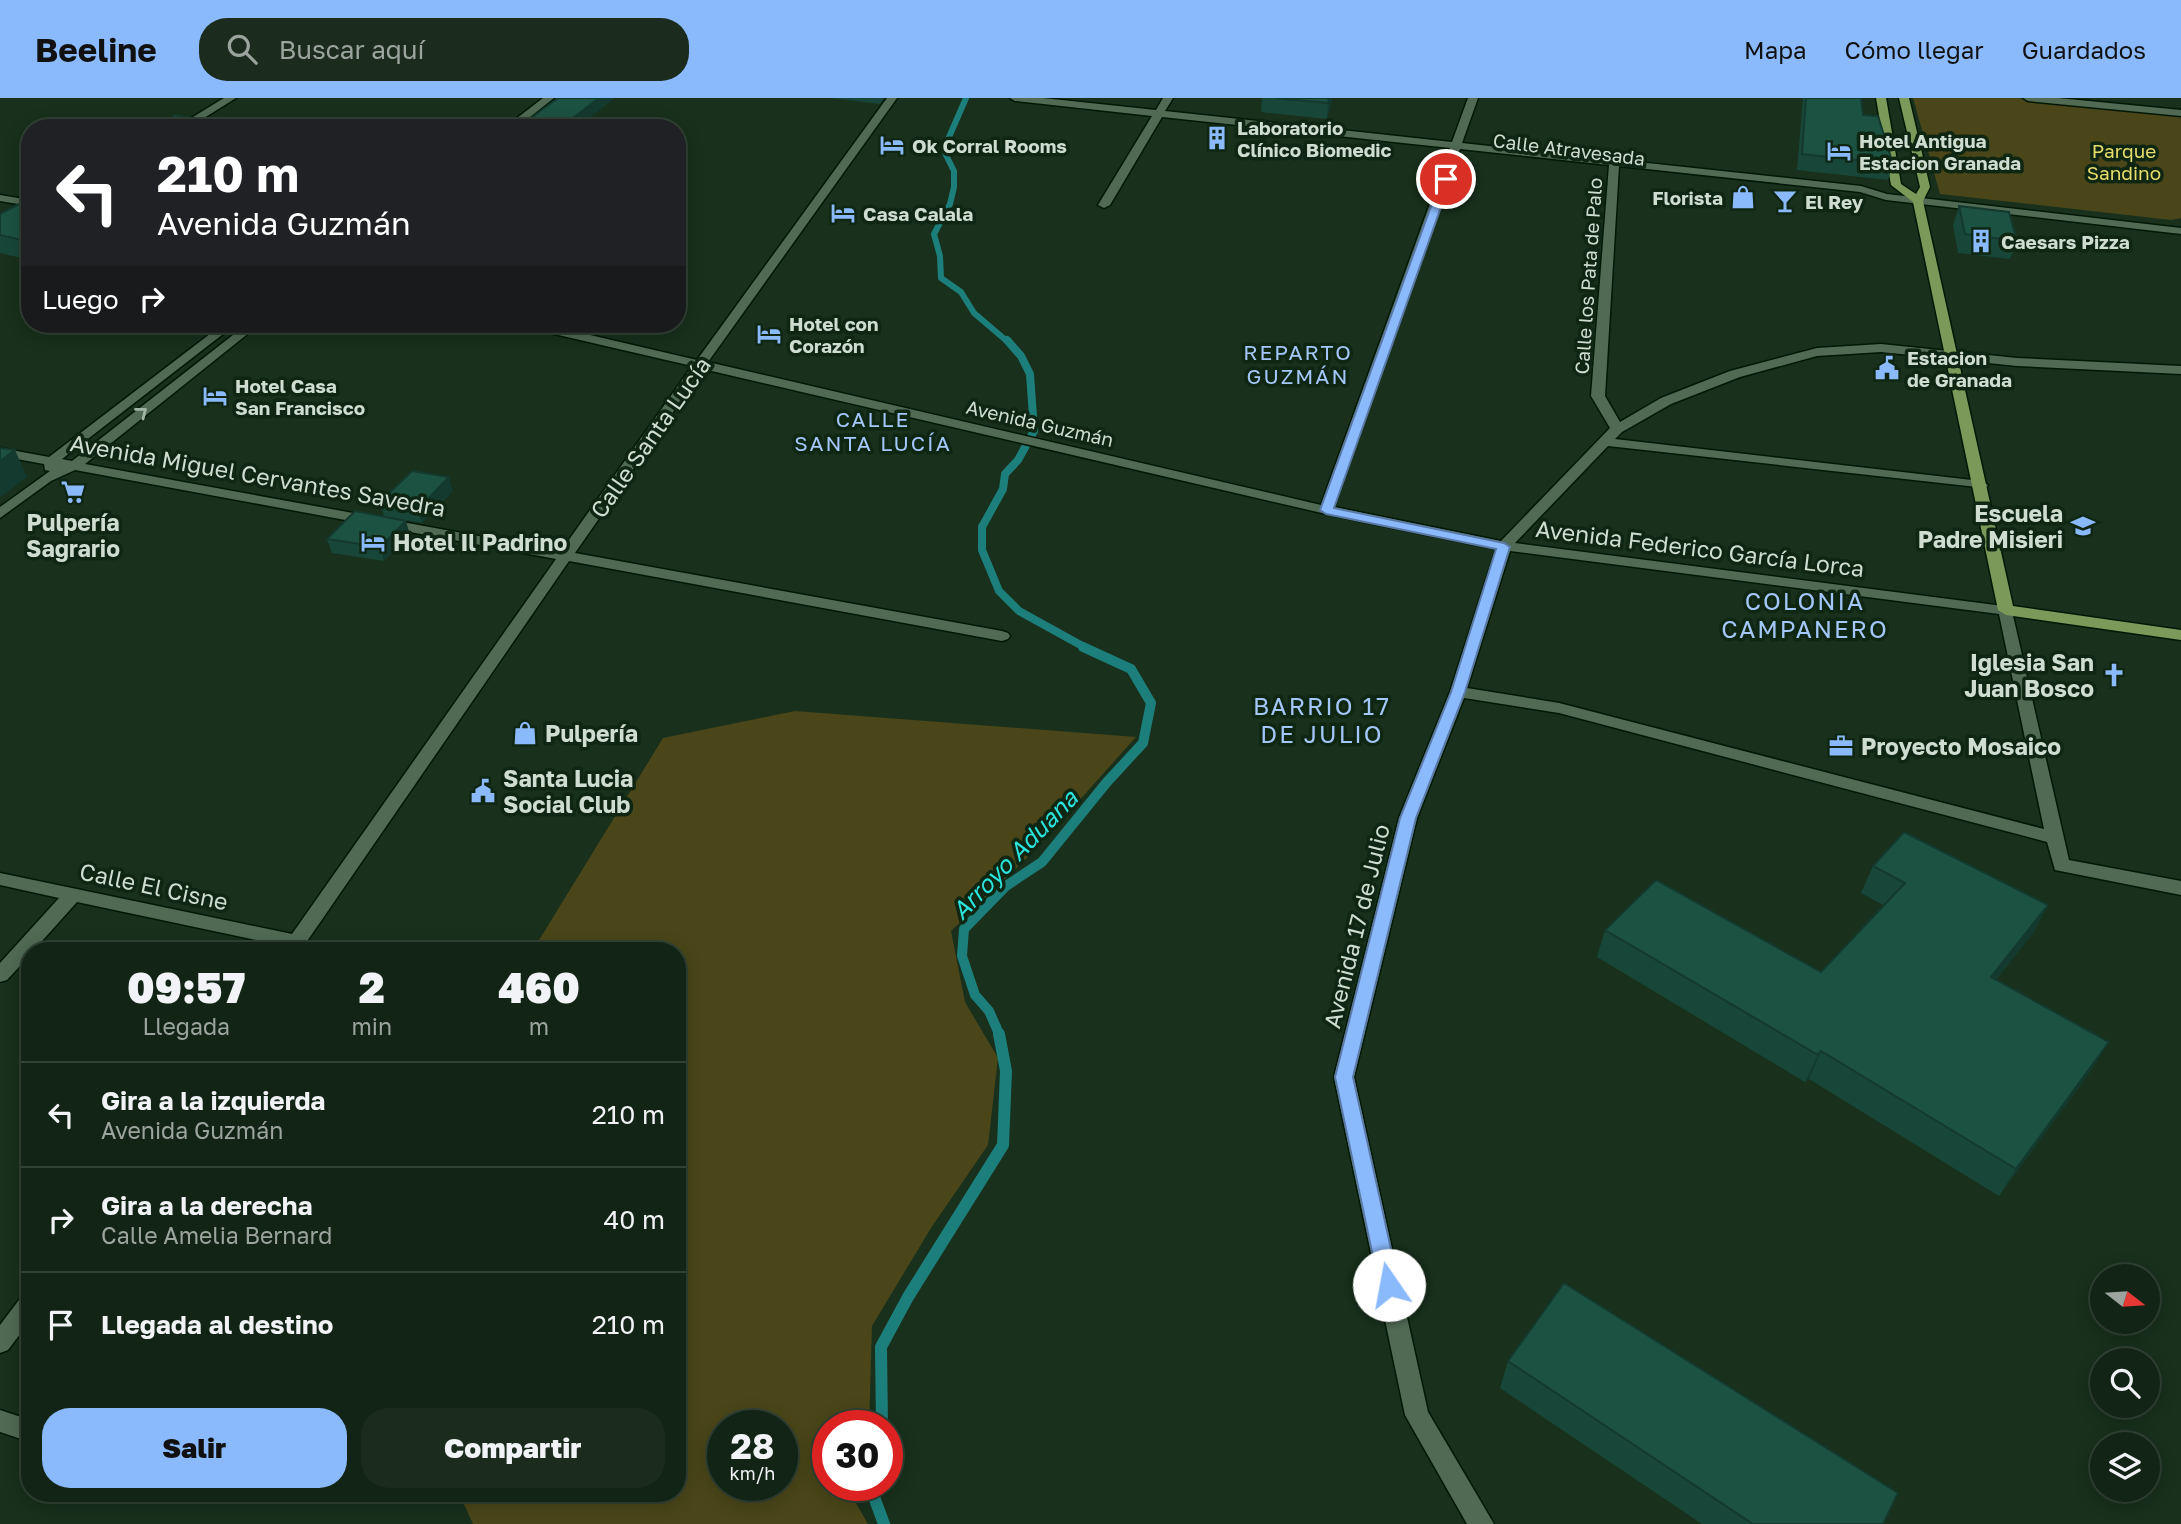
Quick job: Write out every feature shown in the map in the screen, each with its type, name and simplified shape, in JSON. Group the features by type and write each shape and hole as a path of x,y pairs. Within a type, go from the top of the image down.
{"main road":[{"path":"1881,98 1896,185 1918,201"},
{"path":"1904,98 1925,187 1918,201 2006,610"},
{"path":"1890,138 1915,140"},
{"name":"Avenida Federico García Lorca","path":"2006,610 2181,635"}],"street":[{"path":"195,119 231,98"},
{"path":"521,119 549,98"},
{"name":"Calle Santa Lucía","path":"297,942 701,365 892,98"},
{"path":"1104,205 1161,115 1168,98"},
{"path":"1326,510 1473,98"},
{"path":"2028,98 2181,113"},
{"path":"2128,98 2181,103"},
{"name":"Calle Atravesada","path":"1020,99 1161,115 1178,121 1303,132 1754,183 1865,200 1886,197 2181,231"},
{"name":"Calle los Pata de Palo","path":"1613,167 1598,396 1617,429"},
{"path":"0,198 21,202"},
{"path":"46,478 53,460 218,333"},
{"path":"0,514 46,478 75,465 243,333"},
{"name":"Avenida Guzmán","path":"566,333 1326,510 1504,547"},
{"name":"Avenida 17 de Julio","path":"1481,1524 1417,1415 1344,1077 1408,818 1458,692 1504,547 1617,429 1666,401 1735,374 1816,352 1881,348 2017,362 2181,370"},
{"path":"1604,442 1981,485"},
{"name":"Avenida Miguel Cervantes Savedra","path":"0,452 568,554 1002,636"},
{"name":"Avenida Federico García Lorca","path":"1504,547 2006,610"},
{"path":"2006,610 2062,865 2181,888"},
{"path":"1458,692 1559,708 2055,838"},
{"name":"Calle El Cisne","path":"0,879 277,942"},
{"path":"30,942 74,894"},
{"path":"0,975 21,952"},
{"path":"0,1343 21,1315"},
{"path":"0,1422 21,1428"}],"green space":[{"name":"Parque Sandino","path":"1913,98 2018,98 2181,113 2181,218 2171,220 1940,194"},
{"path":"795,711 1136,737 1034,851 951,931 965,1002 998,1058 988,1145 931,1228 872,1326 869,1410 812,1410 812,1501 855,1501 868,1524 473,1524 463,1502 686,1502 686,942 538,942 663,738"}],"building":[{"path":"558,98 599,98 572,119 530,119"},
{"path":"1276,98 1329,98 1328,103"},
{"path":"1806,98 1861,98 1863,115 1878,116 1893,164 1802,154"},
{"path":"175,115 196,119 168,119"},
{"path":"21,203 21,240 0,235 0,214"},
{"path":"1959,206 2009,212 2017,241 1965,234"},
{"path":"0,448 15,450 0,461"},
{"path":"412,471 449,477 418,509 380,502"},
{"path":"355,511 406,521 380,547 327,539"},
{"path":"1904,832 2048,905 1991,977 2109,1042 2016,1169 1821,1051 1818,1055 1605,930 1656,880 1821,972 1905,883 1873,866"},
{"path":"1564,1283 1898,1493 1883,1524 1753,1524 1508,1361"}],"waterway":[{"name":"Arroyo Aduana","path":"966,98 946,144 945,153 954,171 954,187 950,204 934,234 940,256 941,278 961,292 974,313 1008,342"},
{"name":"Arroyo Aduana","path":"1007,340 1021,356 1030,374 1034,431 1018,460 1005,474 1003,489 982,527 982,550 999,591 1019,611 1086,648"},
{"name":"Arroyo Aduana","path":"1000,1036 989,1011 975,995 962,956 964,929 1006,886 1042,862 1107,782 1143,743 1151,703 1131,669 1083,647"},
{"name":"Arroyo Aduana","path":"882,1410 881,1347 908,1297 1003,1145 1006,1071 999,1034"},
{"name":"Arroyo Aduana","path":"876,1501 884,1524"}],"place":[{"name":"Laboratorio Clínico Biomedic","path":"1217,138"},
{"name":"Ok Corral Rooms","path":"892,145"},
{"name":"Hotel Antigua Estacion Granada","path":"1839,151"},
{"name":"Florista","path":"1743,197"},
{"name":"El Rey","path":"1785,201"},
{"name":"Casa Calala","path":"843,213"},
{"name":"Caesars Pizza","path":"1981,241"},
{"name":"Hotel con Corazón","path":"769,334"},
{"name":"Estacion de Granada","path":"1887,368"},
{"name":"Hotel Casa San Francisco","path":"215,396"},
{"name":"Pulpería Sagrario","path":"73,492"},
{"name":"Escuela Padre Misieri","path":"2083,526"},
{"name":"Hotel Il Padrino","path":"373,542"},
{"name":"Iglesia San Juan Bosco","path":"2114,675"},
{"name":"Pulpería","path":"525,733"},
{"name":"Proyecto Mosaico","path":"1841,746"},
{"name":"Santa Lucia Social Club","path":"483,791"}],"district":[{"name":"REPARTO GUZMÁN","path":"1298,364"},
{"name":"CALLE SANTA LUCÍA","path":"873,431"},
{"name":"COLONIA CAMPANERO","path":"1805,614"},
{"name":"BARRIO 17 DE JULIO","path":"1322,719"}],"route":[{"path":"1389,1285 1344,1077 1408,818 1458,692 1504,547 1326,510 1446,179"}]}
